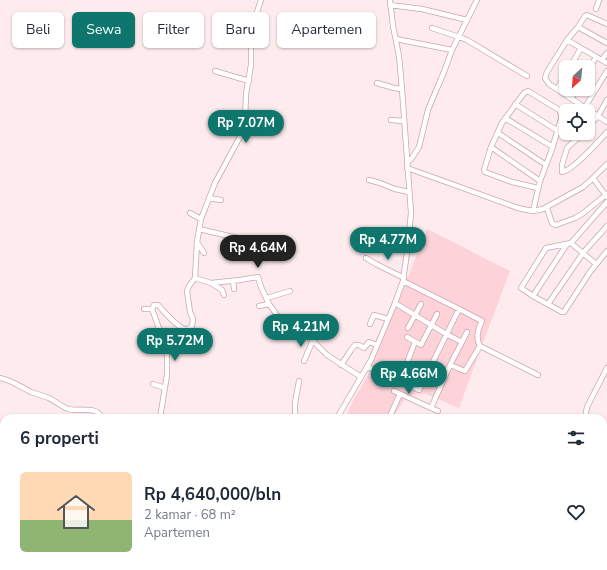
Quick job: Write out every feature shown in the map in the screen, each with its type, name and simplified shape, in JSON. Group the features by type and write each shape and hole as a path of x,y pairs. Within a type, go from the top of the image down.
{"street":[{"path":"144,309 152,309 154,305 158,305 180,327 186,329 190,328 193,323 187,291 195,278 197,242 201,219 215,183 242,133 245,121 246,94 251,65 251,39 254,21 261,0"},
{"path":"407,166 419,147 428,110 452,50 477,0"},
{"path":"596,9 600,0"},
{"path":"339,414 373,356 395,303 403,280 410,232 411,213 402,88 399,56 390,3 467,20"},
{"path":"580,104 547,82 545,78 546,75 567,40 586,16 607,24"},
{"path":"578,27 607,43"},
{"path":"432,28 459,37 527,76"},
{"path":"396,39 452,50"},
{"path":"567,40 607,63"},
{"path":"574,60 581,48"},
{"path":"602,60 607,53"},
{"path":"215,71 249,81"},
{"path":"587,104 607,71"},
{"path":"377,83 394,88 402,88"},
{"path":"533,211 540,181 553,147 562,116 559,110 528,91 524,93 505,118 491,147 484,168 485,172 512,182 538,188"},
{"path":"595,119 607,100"},
{"path":"516,104 558,131"},
{"path":"595,114 607,122"},
{"path":"505,118 553,147"},
{"path":"391,120 404,121"},
{"path":"576,140 567,148 562,165 562,172 574,165 607,132"},
{"path":"498,133 546,166"},
{"path":"491,147 540,181"},
{"path":"407,166 501,203 533,211 547,208 582,187 607,164"},
{"path":"547,208 552,223 556,225 582,214 607,195 593,178"},
{"path":"369,180 409,192"},
{"path":"209,198 221,200"},
{"path":"533,296 569,244 607,202"},
{"path":"190,213 201,219"},
{"path":"548,304 583,253 607,226"},
{"path":"199,229 267,245"},
{"path":"392,247 393,230 410,232"},
{"path":"197,242 204,253"},
{"path":"596,264 569,244 546,248 521,289 562,312 565,311 590,272 607,251"},
{"path":"366,258 403,280 482,321 478,328 477,335 477,342 480,346 538,375"},
{"path":"211,283 258,277 269,304 279,318 286,324 306,332 327,355 361,377"},
{"path":"195,278 211,283 222,290 224,295"},
{"path":"233,281 234,289"},
{"path":"267,298 290,291"},
{"path":"395,303 462,342"},
{"path":"259,306 269,304"},
{"path":"408,328 421,304"},
{"path":"152,309 166,345 167,375 161,414"},
{"path":"367,367 419,390 446,334 460,309"},
{"path":"407,337 421,345 437,314"},
{"path":"370,324 374,315 388,319"},
{"path":"431,408 450,364 467,332"},
{"path":"304,361 313,340"},
{"path":"341,365 350,350 355,345 359,345 364,348 369,342 378,345"},
{"path":"391,414 400,394 409,365 408,360 415,342"},
{"path":"450,364 465,371 480,346"},
{"path":"586,414 587,407 606,375 607,368"},
{"path":"0,378 49,398 68,409 94,411 99,414"},
{"path":"295,414 294,403 299,381"},
{"path":"153,384 165,388"},
{"path":"394,391 438,411"}],"shaded area":[{"path":"427,229 510,271 459,408 426,394 408,395 395,414 347,414 371,370"}]}
